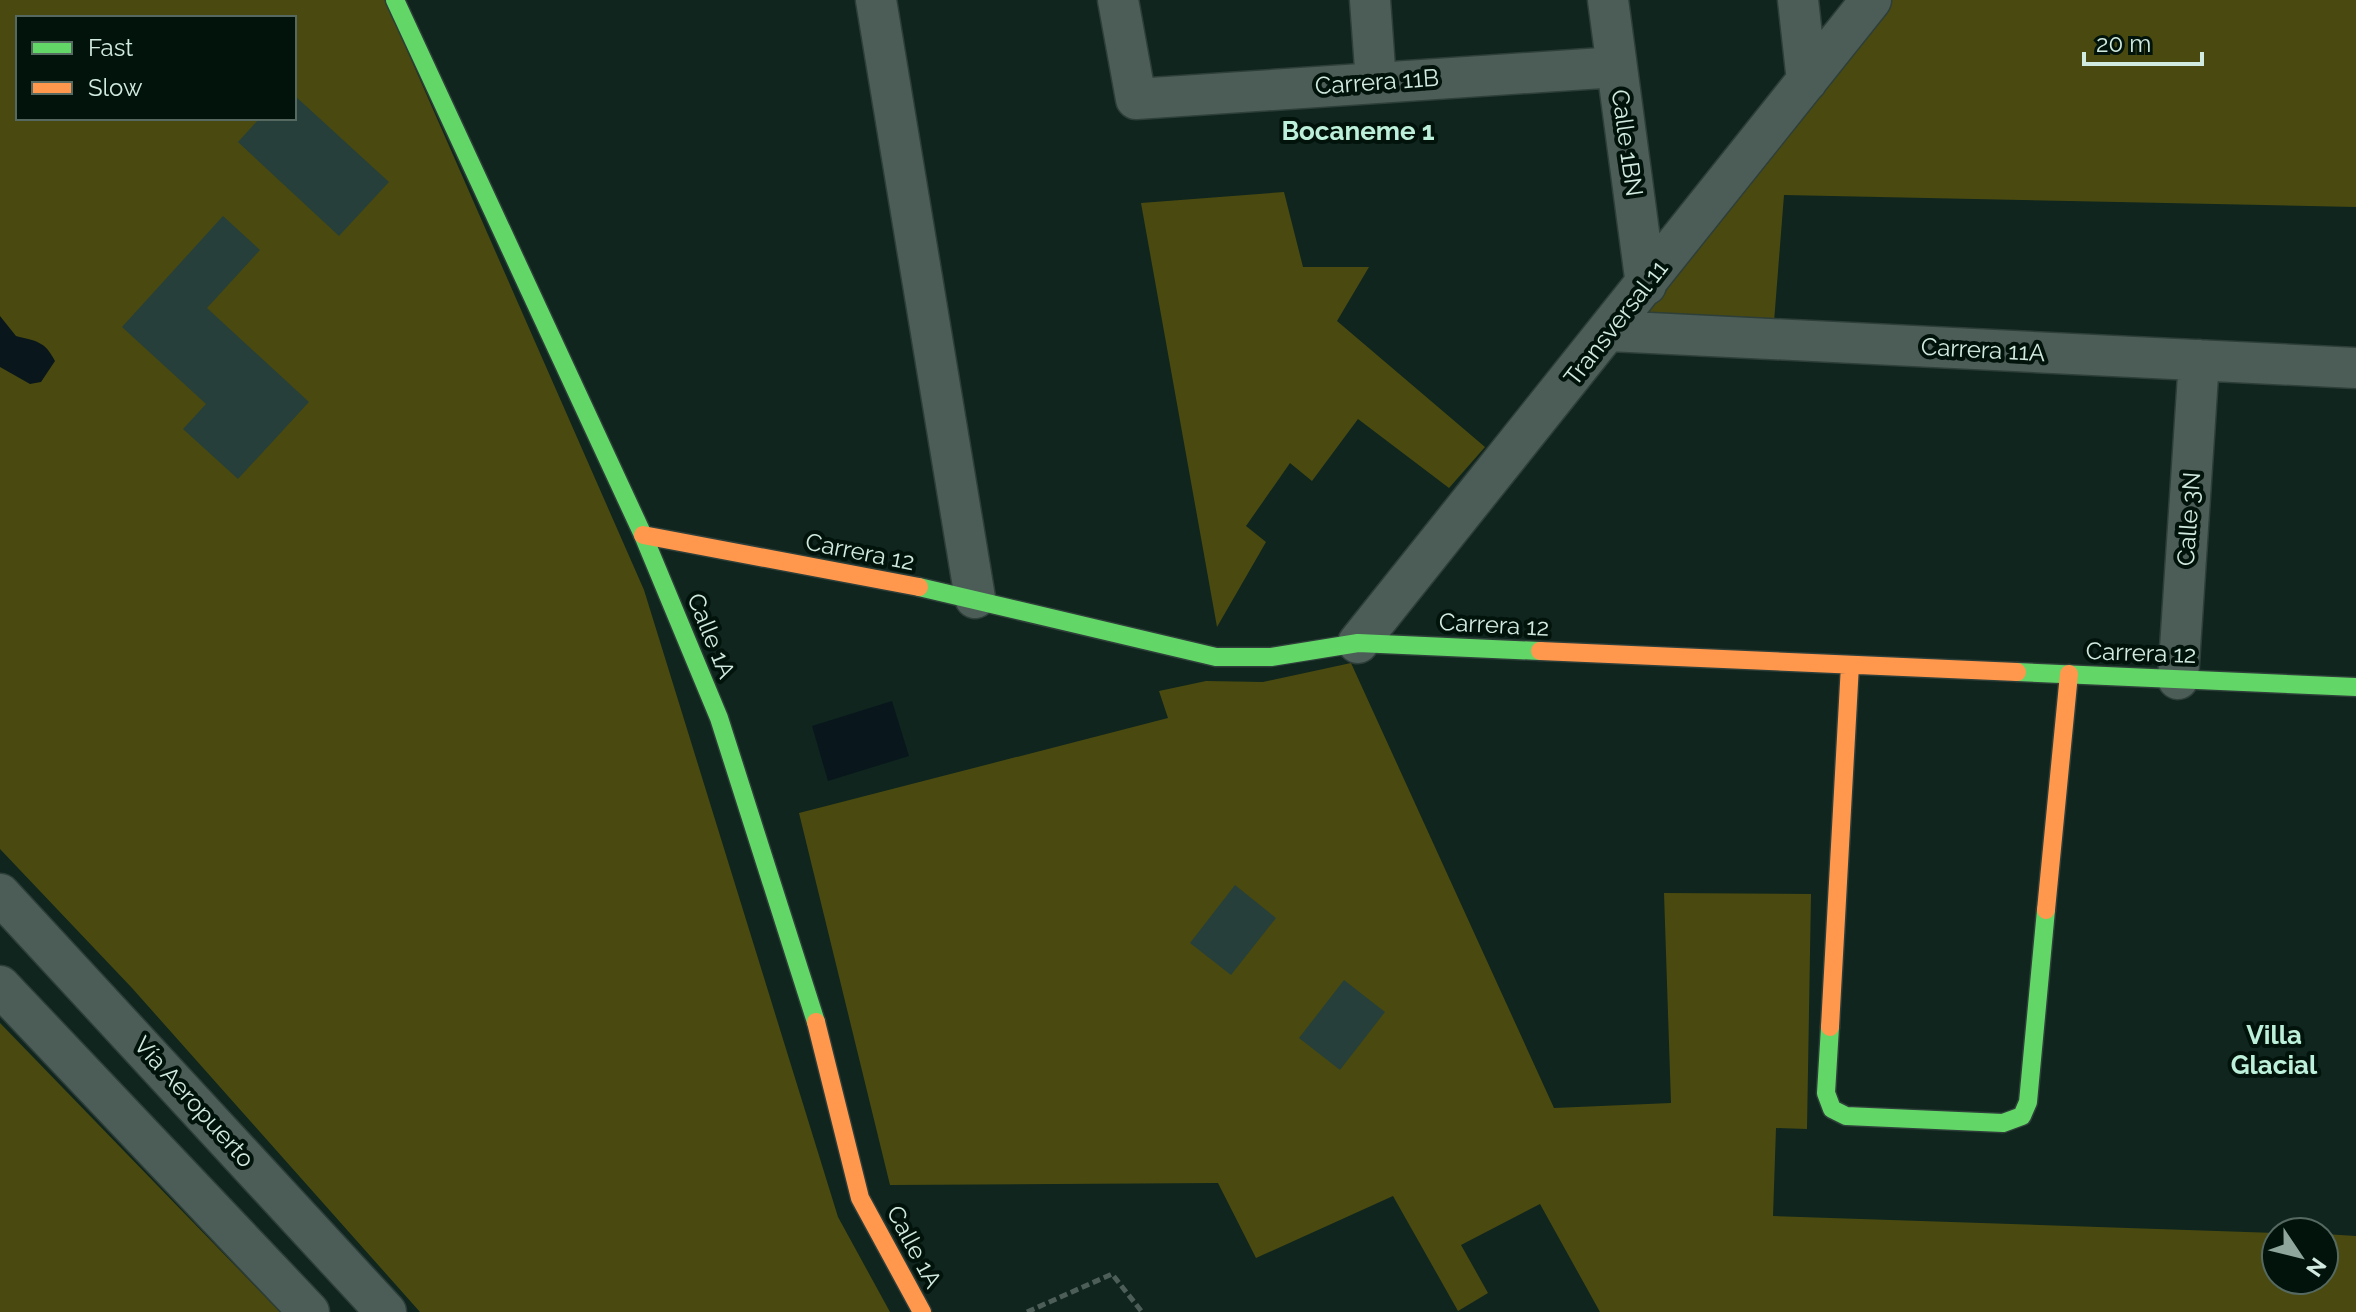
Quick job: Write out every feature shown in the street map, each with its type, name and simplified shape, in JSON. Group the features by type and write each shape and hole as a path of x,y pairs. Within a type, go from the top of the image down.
{"street":[{"name":"Calle 1A","path":"395,0 643,535 719,718 821,1038 860,1198 922,1312"},
{"path":"876,0 975,598"},
{"name":"Carrera 11B","path":"1118,0 1136,99 1617,67"},
{"path":"1370,0 1376,82"},
{"name":"Calle 1BN","path":"1608,0 1646,285"},
{"path":"1798,0 1807,81"},
{"name":"Transversal 11","path":"1358,643 1610,331 1871,0"},
{"name":"Carrera 11A","path":"1610,331 2356,368"},
{"name":"Calle 3N","path":"2178,679 2199,360"},
{"name":"Carrera 12","path":"643,535 975,598 1216,657 1271,657 1358,643 2356,687"},
{"path":"1850,665 1826,1093 1832,1109 1846,1116 2003,1123 2022,1116 2028,1102 2069,674"},
{"name":"Vía Aeropuerto","path":"0,894 386,1312"},
{"path":"0,986 309,1312"}],"path":[{"path":"1027,1312 1112,1274 1142,1312"}],"shaded area":[{"path":"0,0 385,0 644,590 838,1217 890,1312 420,1312 132,988 0,849"},
{"path":"1891,0 2356,0 2356,207 1784,195 1774,322 1643,314"},
{"path":"1284,192 1303,267 1369,267 1337,321 1485,447 1449,488 1358,419 1312,481 1290,463 1246,526 1266,542 1217,627 1141,203"},
{"path":"0,316 16,336 48,349 55,361 41,382 30,384 0,367"},
{"path":"1351,663 1554,1108 1671,1103 1664,893 1811,894 1807,1129 1776,1128 1773,1216 2260,1232 2260,1296 2340,1296 2340,1235 2356,1236 2356,1312 1600,1312 1540,1204 1461,1245 1488,1293 1458,1311 1393,1196 1256,1258 1218,1183 890,1185 799,813 1168,718 1159,691 1206,681 1263,682"},
{"path":"892,701 909,756 828,781 812,726"},
{"path":"0,1023 280,1312 0,1312"}],"building":[{"path":"296,97 389,182 339,236 238,142 258,120 296,120"},
{"path":"223,216 260,250 207,308 309,402 238,479 183,429 206,404 122,327"},
{"path":"1235,885 1276,918 1231,975 1190,943"},
{"path":"1344,980 1385,1012 1340,1070 1299,1038"}],"traffic: fast":[{"path":"395,0 643,535 719,718 816,1022"},
{"path":"919,587 1216,657 1271,657 1358,643 1540,651"},
{"path":"2017,672 2356,687"},
{"path":"1830,1027 1826,1093 1832,1109 1846,1116 2003,1123 2022,1116 2028,1102 2046,910"}],"traffic: slow":[{"path":"643,535 919,587"},
{"path":"1540,651 2017,672"},
{"path":"1830,1027 1850,665"},
{"path":"2046,910 2069,674"},
{"path":"816,1022 860,1198 922,1312"}],"district":[{"name":"Bocaneme 1","path":"1358,131"},
{"name":"Villa Glacial","path":"2274,1050"}]}
